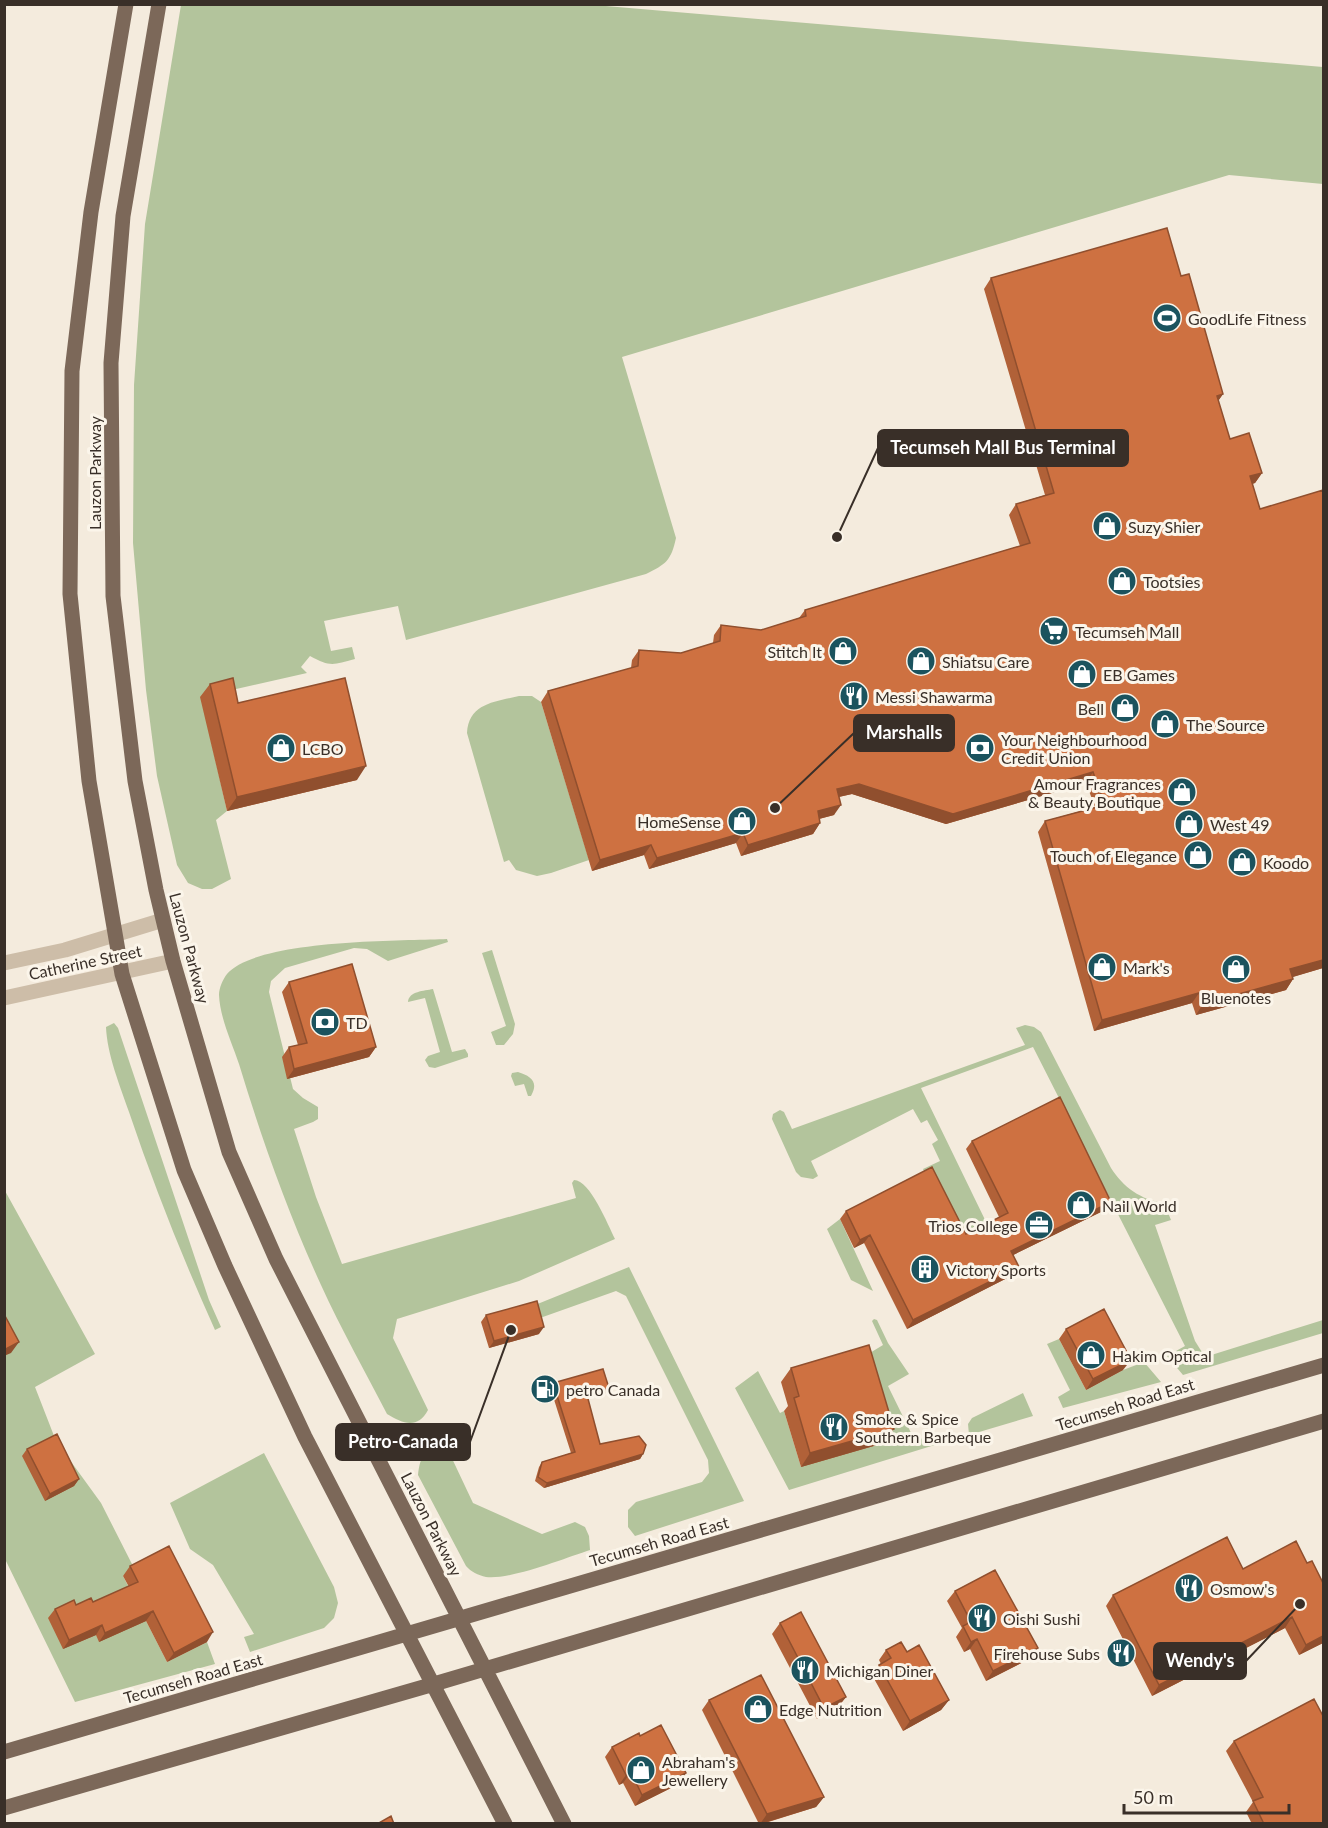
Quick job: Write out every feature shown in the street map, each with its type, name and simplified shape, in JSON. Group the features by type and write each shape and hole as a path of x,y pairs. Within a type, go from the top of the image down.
{"main road":[{"name":"Lauzon Parkway","path":"126,4 91,212 72,371 70,594 89,781 122,974 184,1170 225,1266 305,1437 505,1824"},
{"name":"Lauzon Parkway","path":"159,4 123,216 111,363 113,596 135,781 163,920 229,1152 276,1258 564,1824"},
{"name":"Tecumseh Road East","path":"4,1752 1323,1365"},
{"path":"4,1808 434,1684 1323,1421"}],"street":[{"name":"Catherine Street","path":"4,963 64,950 163,920"},
{"name":"Catherine Street","path":"4,998 173,961"}],"green space":[{"path":"181,5 594,5 1323,67 1323,184 1229,175 622,357 676,538 667,561 646,574 406,640 398,606 324,621 331,651 352,647 355,659 332,664 310,656 301,667 307,673 201,697 227,811 216,820 231,879 212,889 202,889 188,883 177,865 157,776 146,690 133,543 134,385 145,224"},
{"path":"519,696 532,696 541,702 589,860 537,876 516,870 509,860 504,862 467,733 469,723 478,710 493,702"},
{"path":"447,939 448,942 388,961 367,949 354,948 285,968 271,981 269,992 293,1089 318,1107 318,1119 294,1129 316,1197 342,1264 576,1198 572,1183 574,1180 586,1187 592,1195 615,1239 519,1281 397,1319 393,1338 428,1410 420,1420 410,1423 387,1414 309,1258 276,1176 257,1120 224,1021 219,992 227,974 243,963 268,954 331,944"},
{"path":"492,950 515,1024 513,1034 504,1045 496,1045 491,1032 506,1026 482,953"},
{"path":"433,989 452,1052 465,1049 468,1054 468,1057 435,1068 429,1067 425,1060 428,1056 440,1052 425,998 408,1002 414,994"},
{"path":"114,1023 118,1028 209,1300 221,1327 215,1330 169,1222 118,1081 111,1059 106,1027"},
{"path":"1025,1025 1041,1032 1116,1175 1133,1192 1164,1203 1171,1220 1155,1225 1195,1341 1205,1357 1323,1320 1323,1333 1183,1375 1167,1356 1185,1346 1033,1047 921,1088 989,1228 960,1242 923,1169 940,1161 932,1144 938,1140 927,1120 921,1123 913,1109 811,1161 818,1176 813,1179 801,1177 796,1172 772,1119 773,1114 780,1110 784,1112 792,1129 1025,1045 1016,1028"},
{"path":"512,1073 527,1075 534,1083 531,1096 528,1096 524,1084 515,1086 511,1076"},
{"path":"4,1189 95,1354 35,1387 56,1441 101,1503 135,1570 123,1576 167,1662 207,1642 215,1664 75,1702 5,1559"},
{"path":"840,1219 873,1291 851,1280 827,1229"},
{"path":"629,1267 744,1501 635,1536 628,1527 628,1510 636,1502 702,1482 709,1473 708,1460 626,1296 616,1291 540,1318 535,1305"},
{"path":"877,1320 888,1343 909,1374 888,1386 915,1441 934,1434 938,1444 789,1490 735,1388 758,1371 780,1413 784,1411 801,1467 860,1359 883,1345 872,1321"},
{"path":"1059,1339 1086,1390 1123,1370 1144,1362 1161,1382 1063,1408 1058,1397 1070,1390 1047,1344"},
{"path":"1023,1393 1033,1416 969,1435 968,1424 972,1418"},
{"path":"435,1449 448,1450 473,1503 542,1534 575,1522 585,1527 589,1536 590,1550 538,1568 509,1575 486,1577 472,1572 466,1566 418,1475 422,1459"},
{"path":"264,1453 334,1587 338,1603 334,1618 324,1628 250,1652 244,1637 254,1634 213,1565 190,1549 170,1503"}],"building":[{"name":"Tecumseh Mall","path":"1167,228 1181,276 1189,274 1223,394 1217,396 1230,439 1249,433 1262,473 1250,476 1260,509 1323,490 1323,960 1290,969 1293,979 1203,1004 1199,993 1102,1020 1045,821 1105,805 1093,772 953,814 859,784 837,789 841,805 818,811 820,823 748,845 743,833 657,858 651,845 600,860 548,691 638,666 639,650 681,653 720,641 721,625 761,630 806,616 805,610 1030,543 1016,504 1054,493 991,278"},
{"name":"LCBO","path":"233,678 238,703 345,678 366,766 237,797 210,684"},
{"name":"TD","path":"352,964 376,1047 294,1069 289,1047 307,1043 289,982"},
{"path":"1060,1097 1111,1202 1011,1251 1019,1267 913,1320 870,1235 860,1240 846,1211 932,1167 966,1234 1008,1213 972,1141"},
{"path":"537,1301 544,1327 494,1341 486,1315"},
{"name":"Hakim Optical","path":"1104,1309 1131,1360 1093,1379 1066,1329"},
{"path":"4,1314 19,1342 4,1350"},
{"name":"Smoke & Spice Southern Barbeque","path":"869,1345 894,1429 810,1453 794,1398 799,1396 791,1368"},
{"path":"603,1369 609,1388 587,1395 600,1444 639,1436 646,1445 643,1454 547,1483 538,1477 542,1462 575,1452 553,1383"},
{"path":"57,1434 79,1479 50,1494 27,1449"},
{"path":"1227,1537 1243,1569 1296,1541 1307,1563 1312,1561 1323,1583 1323,1636 1306,1645 1292,1617 1159,1685 1113,1595"},
{"path":"169,1546 213,1632 174,1653 153,1611 105,1633 102,1625 69,1640 55,1609 74,1600 76,1605 91,1598 93,1602 138,1582 130,1566"},
{"name":"Oishi Sushi","path":"995,1570 1038,1648 993,1671 977,1639 971,1642 963,1626 971,1622 955,1591"},
{"path":"801,1612 846,1697 824,1708 780,1623"},
{"path":"901,1642 907,1652 919,1645 949,1700 910,1721 879,1665 891,1658 886,1650"},
{"path":"761,1675 824,1797 767,1814 709,1700"},
{"path":"1314,1699 1323,1716 1323,1824 1264,1824 1253,1801 1263,1797 1234,1741"},
{"name":"Abraham's Jewellery","path":"661,1725 686,1773 642,1795 631,1772 626,1775 612,1747"},
{"path":"391,1816 394,1824 377,1824"}],"place":[{"name":"GoodLife Fitness","path":"1167,318"},
{"name":"Suzy Shier","path":"1107,526"},
{"name":"Tecumseh Mall Bus Terminal","path":"837,537"},
{"name":"Tootsies","path":"1122,581"},
{"name":"Tecumseh Mall","path":"1054,631"},
{"name":"Stitch It","path":"843,651"},
{"name":"Shiatsu Care","path":"921,661"},
{"name":"EB Games","path":"1082,674"},
{"name":"Messi Shawarma","path":"854,696"},
{"name":"Bell","path":"1125,708"},
{"name":"The Source","path":"1165,724"},
{"name":"LCBO","path":"281,748"},
{"name":"Your Neighbourhood Credit Union","path":"980,748"},
{"name":"Amour Fragrances & Beauty Boutique","path":"1182,792"},
{"name":"Marshalls","path":"775,808"},
{"name":"HomeSense","path":"742,821"},
{"name":"West 49","path":"1189,824"},
{"name":"Touch of Elegance","path":"1198,855"},
{"name":"Koodo","path":"1242,862"},
{"name":"Mark's","path":"1102,967"},
{"name":"Bluenotes","path":"1236,969"},
{"name":"TD","path":"325,1022"},
{"name":"Nail World","path":"1081,1205"},
{"name":"Trios College","path":"1039,1225"},
{"name":"Victory Sports","path":"925,1269"},
{"name":"Petro-Canada","path":"511,1330"},
{"name":"Hakim Optical","path":"1091,1355"},
{"name":"petro Canada","path":"545,1389"},
{"name":"Smoke & Spice Southern Barbeque","path":"834,1427"},
{"name":"Osmow's","path":"1189,1588"},
{"name":"Wendy's","path":"1300,1604"},
{"name":"Oishi Sushi","path":"982,1618"},
{"name":"Firehouse Subs","path":"1121,1653"},
{"name":"Michigan Diner","path":"805,1670"},
{"name":"Edge Nutrition","path":"758,1709"},
{"name":"Abraham's Jewellery","path":"641,1770"}]}
